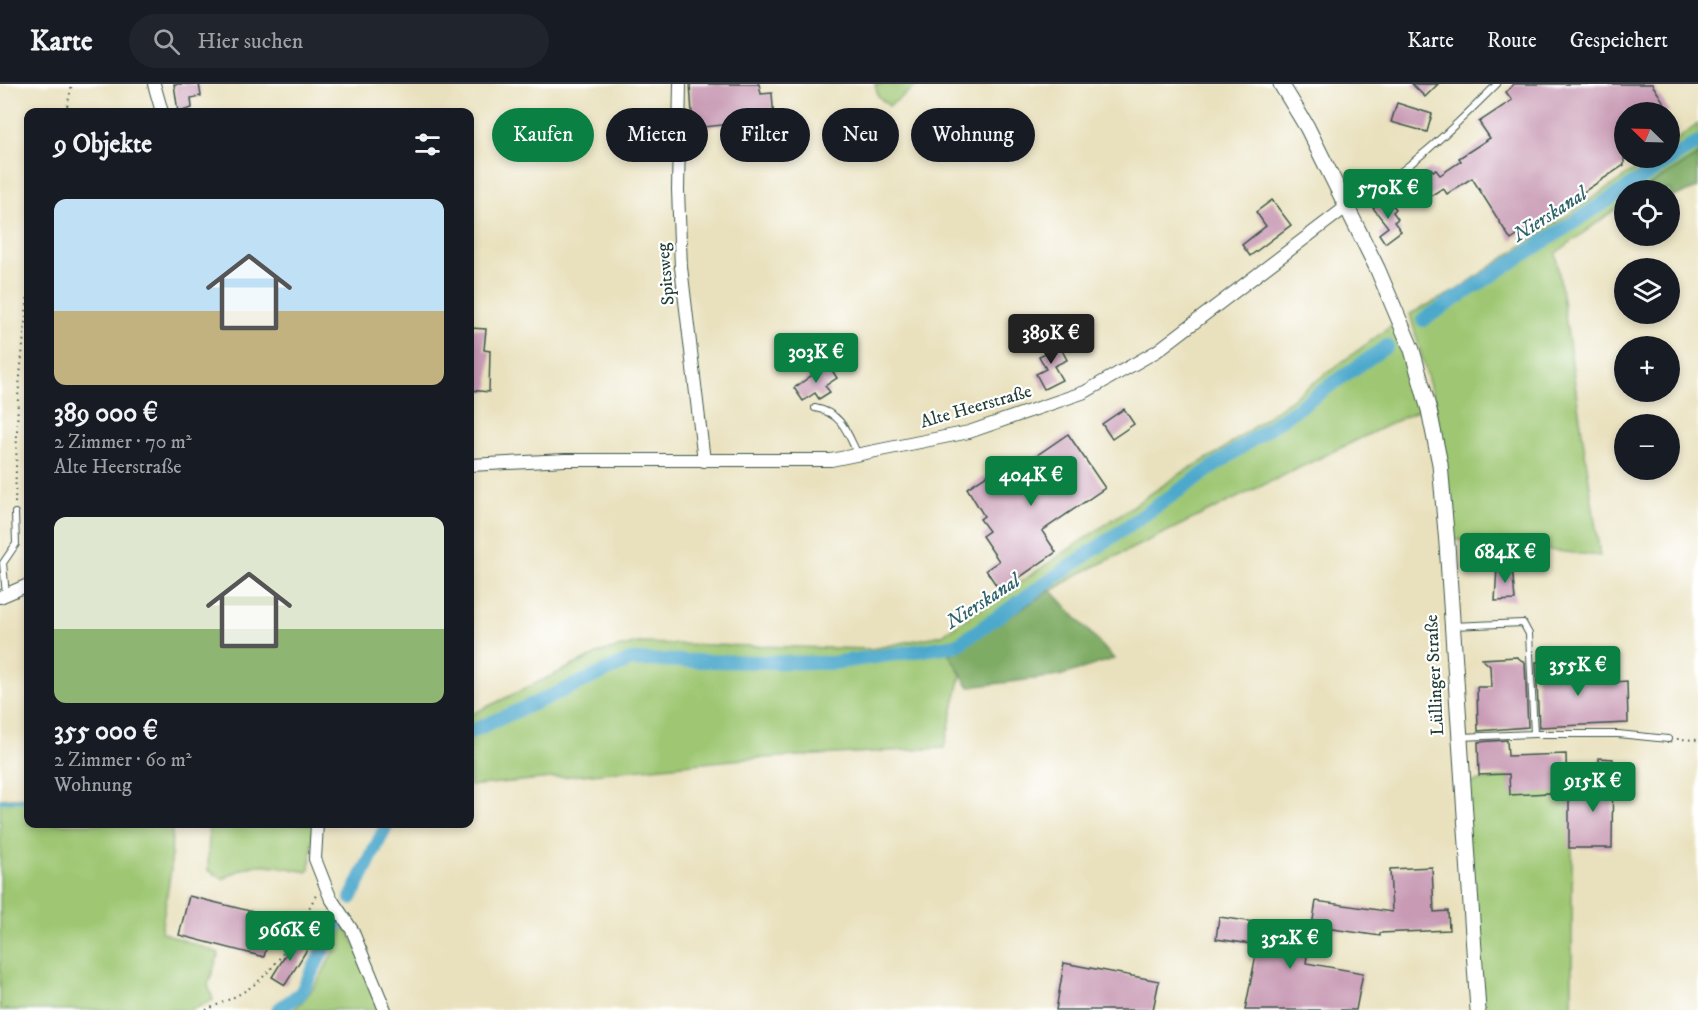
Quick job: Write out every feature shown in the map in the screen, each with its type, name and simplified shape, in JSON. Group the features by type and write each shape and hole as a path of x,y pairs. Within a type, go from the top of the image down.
{"street":[{"path":"154,84 161,108"},
{"name":"Spitsweg","path":"680,84 678,190 681,267 704,461"},
{"name":"Lüllinger Straße","path":"1281,84 1307,127 1377,268 1412,350 1429,410 1440,464 1478,1010"},
{"name":"Alte Heerstraße","path":"474,465 565,460 831,460 969,432 1085,392 1156,351 1346,207"},
{"path":"3,596 24,587"},
{"path":"317,828 315,859 330,897 352,930 385,1010"}],"lane":[{"name":"Alte Heerstraße","path":"1346,207 1386,183 1416,159 1497,84"},
{"path":"815,408 834,414 843,422 858,455"},
{"path":"3,596 3,563 16,544 15,513"},
{"path":"1451,626 1523,623 1529,634 1534,734"},
{"path":"1458,737 1618,734 1668,739"}],"path":[{"path":"67,108 72,84"},
{"path":"15,513 18,397 24,335"},
{"path":"1668,739 1698,740"},
{"path":"206,1010 237,996 262,978 294,935 324,882"}],"green space":[{"path":"875,84 919,84 889,106 878,96"},
{"path":"1698,124 1698,155 1680,166 1680,138"},
{"path":"1698,155 1698,188 1680,194 1680,180 1658,180"},
{"path":"1637,168 1677,168 1658,180 1619,180"},
{"path":"1614,184 1614,210 1556,253 1600,556 1448,539 1434,401 1410,314 1455,291"},
{"path":"1394,324 1421,409 1079,574 950,654 961,675 944,748 743,759 474,786 474,713 601,652 638,643 871,649 942,635 1180,474 1219,452"},
{"path":"1051,590 1114,659 1059,676 969,687 949,654"},
{"path":"1509,776 1511,793 1568,791 1572,853 1572,1010 1477,1010 1461,784"},
{"path":"24,797 24,828 172,828 171,869 161,932 219,953 208,985 213,1000 192,1010 0,1010 0,799"},
{"path":"209,828 314,828 310,867 307,872 273,865 255,865 223,879 208,870"},
{"path":"345,926 389,1010 293,1010 317,982"}],"building":[{"path":"174,84 199,84 201,96 191,98 192,108 177,108"},
{"path":"690,84 759,84 761,94 772,93 773,108 720,108 720,125 708,127 708,108 692,108"},
{"path":"1412,84 1438,84 1425,97"},
{"path":"1514,84 1652,84 1664,102 1614,102 1614,168 1619,168 1511,240 1472,178 1447,194 1443,188 1429,197 1426,191 1419,189 1421,183 1417,177 1431,168 1440,175 1461,161 1459,158 1490,138 1479,122 1512,100 1506,92"},
{"path":"1397,103 1432,114 1427,132 1391,122"},
{"path":"1387,198 1396,209 1393,212 1398,219 1394,222 1401,231 1385,243 1379,234 1388,227 1373,208"},
{"path":"1272,200 1291,225 1250,256 1242,245 1266,226 1256,212"},
{"path":"474,328 486,329 484,350 490,351 489,392 474,390"},
{"path":"1056,339 1067,360 1054,366 1062,380 1044,389 1036,374 1046,369 1039,356 1050,351 1047,344"},
{"path":"828,364 837,378 825,386 830,392 819,399 815,393 803,401 794,388"},
{"path":"1124,409 1134,424 1112,439 1102,424"},
{"path":"1068,434 1105,488 1042,531 1056,552 1000,591 986,570 999,561 982,536 989,531 980,519 984,516 967,488 999,467 1005,477"},
{"path":"1512,566 1515,600 1495,601 1497,567"},
{"path":"1517,657 1525,663 1528,727 1478,731 1477,687 1491,687 1490,666 1482,659"},
{"path":"1578,661 1578,679 1600,678 1600,683 1627,681 1628,723 1539,727 1536,662"},
{"path":"1507,740 1508,756 1566,754 1567,792 1510,795 1509,774 1479,775 1478,742"},
{"path":"1599,758 1613,759 1612,848 1569,848 1569,792 1599,792"},
{"path":"1432,867 1434,912 1448,911 1449,930 1380,933 1380,936 1312,926 1316,901 1392,912 1390,869"},
{"path":"189,896 274,917 264,957 179,935"},
{"path":"1219,917 1311,930 1306,963 1363,973 1356,1010 1245,1010 1258,945 1216,939"},
{"path":"295,940 308,948 285,985 272,977"},
{"path":"1064,963 1159,981 1153,1010 1056,1010"}],"waterway":[{"name":"Nierskanal","path":"1423,320 1698,142"},
{"name":"Nierskanal","path":"474,730 631,660 833,663 957,645 1387,346"},
{"path":"0,801 24,800"},
{"name":"Nierskanal","path":"351,898 385,828"},
{"name":"Nierskanal","path":"278,1010 301,993 337,923"}]}
